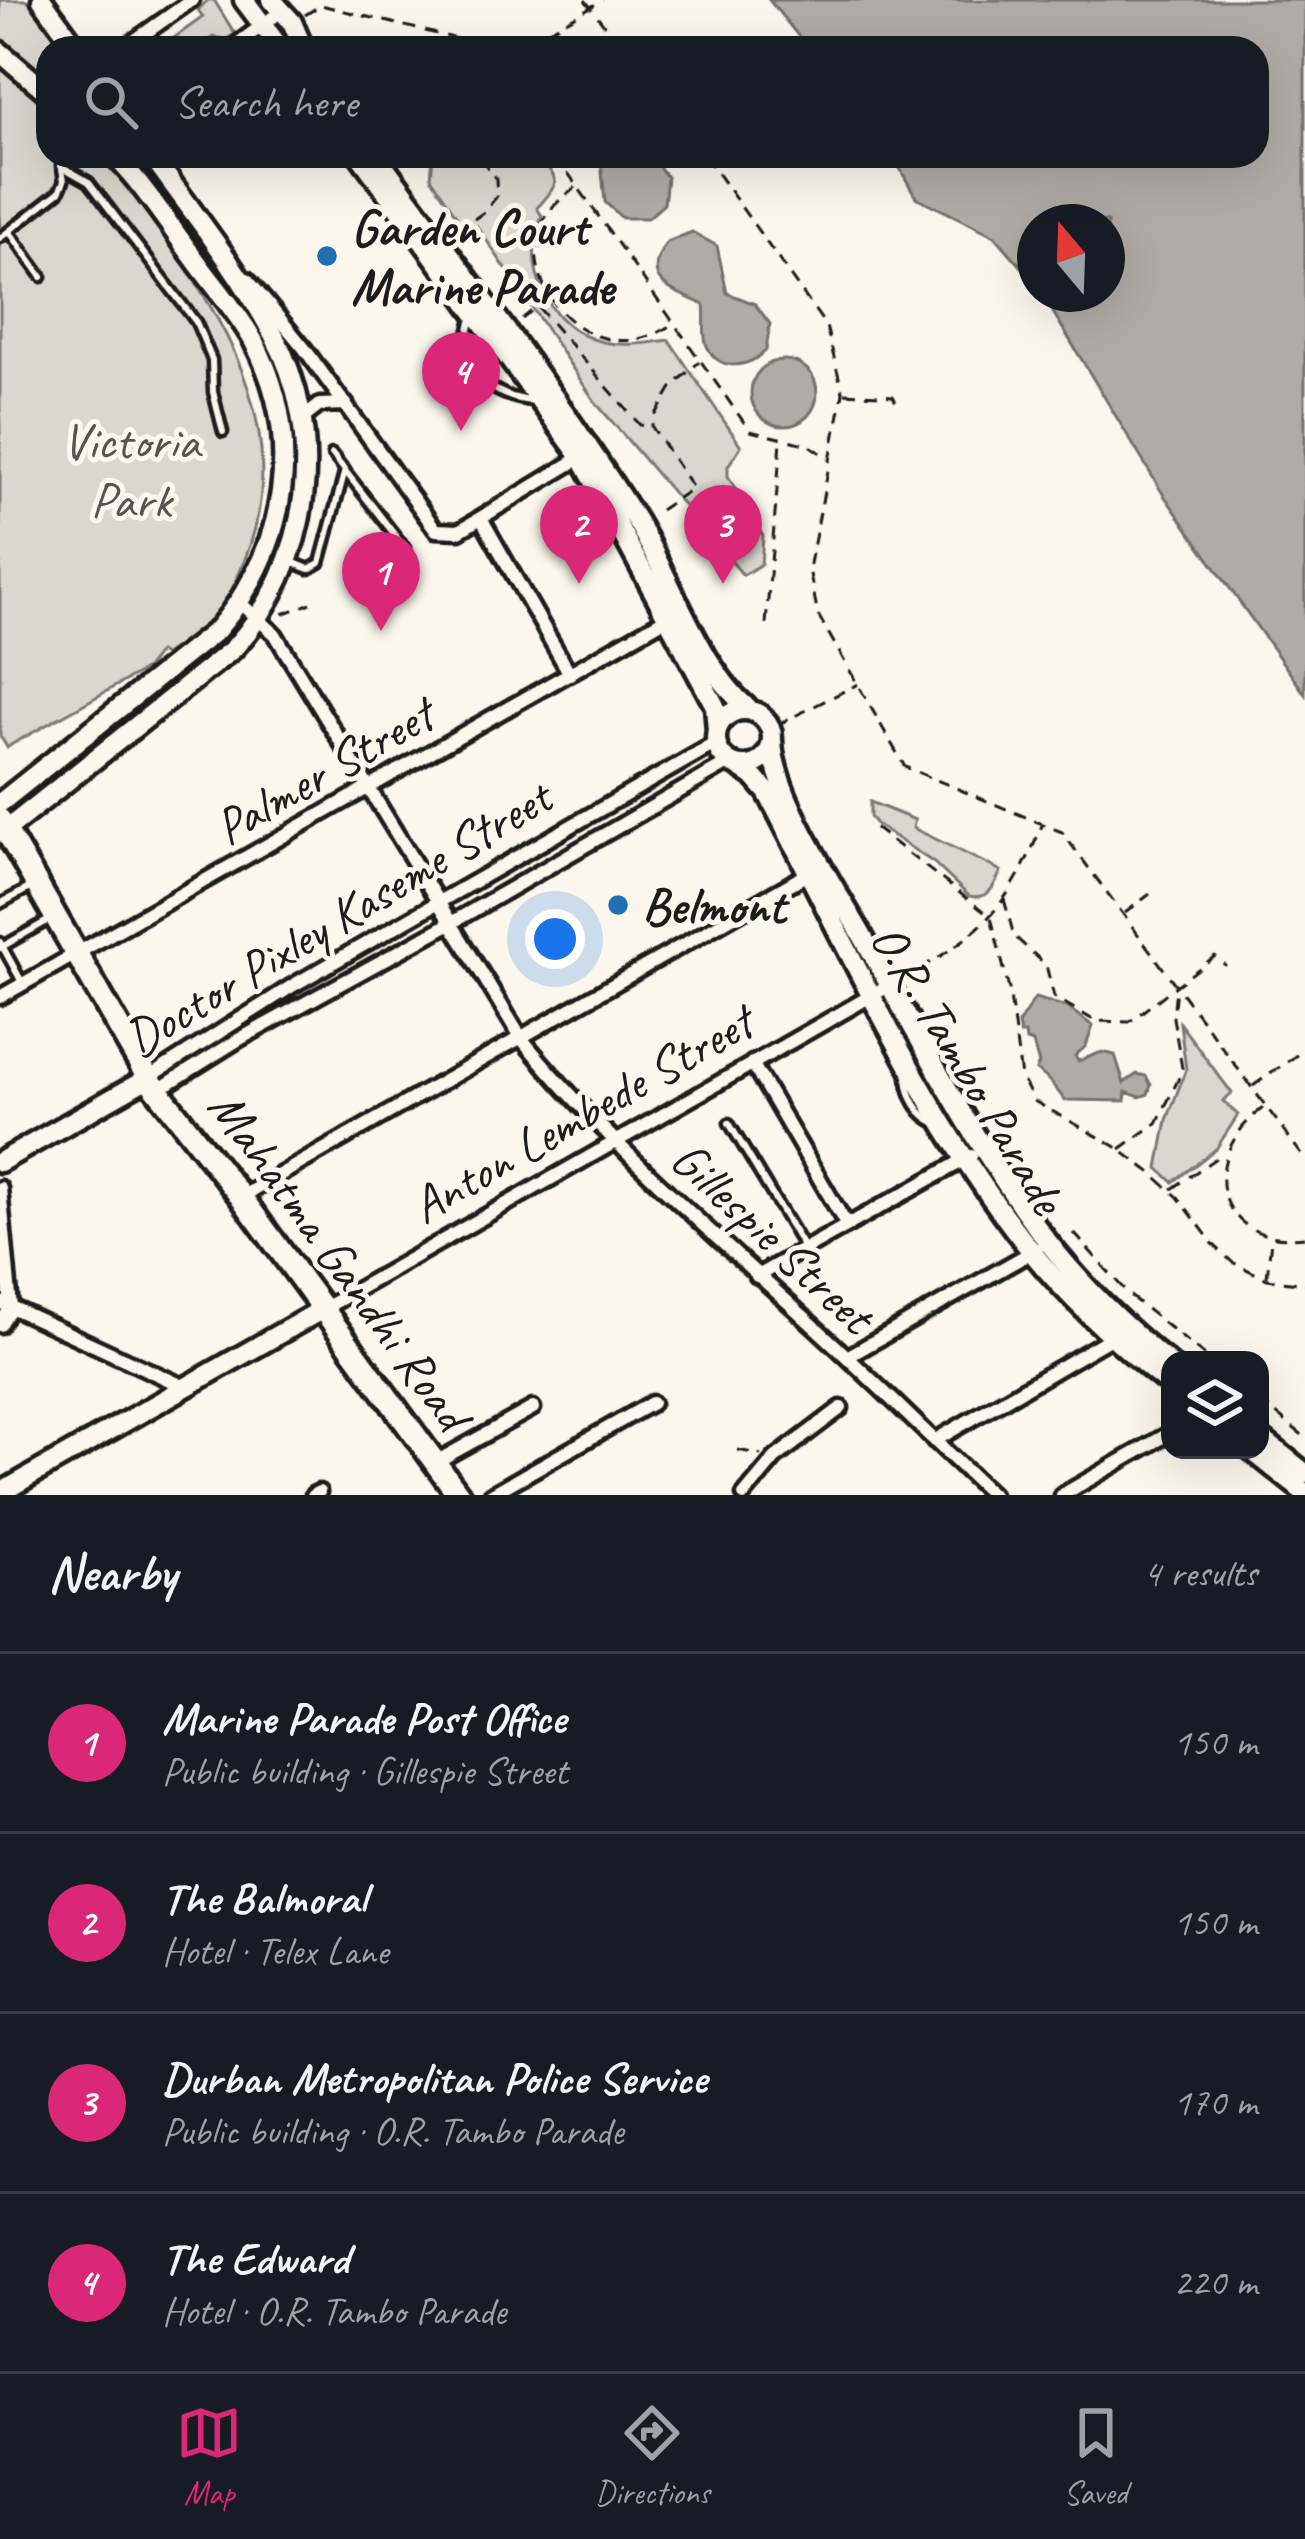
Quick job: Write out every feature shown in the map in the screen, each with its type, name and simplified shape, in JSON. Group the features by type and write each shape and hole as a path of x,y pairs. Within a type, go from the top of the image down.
{"main road":[{"path":"42,0 68,36"},
{"path":"244,0 271,36"},
{"path":"0,52 36,83"},
{"path":"0,803 186,658 240,603 267,553 284,488 284,430 250,336 124,168"},
{"path":"2,828 233,649 260,619 289,560 304,497 307,460 302,418 285,360 233,266 161,168"},
{"name":"O.R. Tambo Parade","path":"369,168 539,401 586,454"},
{"name":"O.R. Tambo Parade","path":"385,168 648,538 715,706 717,737 733,764 767,792 890,985 975,1154 1040,1248 1161,1376"},
{"name":"O.R. Tambo Parade","path":"675,613 736,700 771,734 772,764 872,996 946,1124 975,1154"},
{"path":"98,727 116,727 161,706"},
{"path":"717,737 730,714 753,712"},
{"path":"733,764 758,763 766,755 771,734"},
{"name":"Mahatma Gandhi Road","path":"2,828 153,1084 459,1495"},
{"name":"Doctor Pixley Kaseme Street","path":"0,1162 153,1084"},
{"name":"Anton Lembede Street","path":"0,1493 32,1486 323,1309"},
{"name":"O.R. Tambo Parade","path":"1119,1333 1161,1359"},
{"path":"1269,1448 1296,1482"},
{"path":"1264,1459 1296,1482"}],"street":[{"path":"141,36 192,0"},
{"path":"248,36 281,12"},
{"path":"233,266 268,302 327,378 436,530 458,530 586,454"},
{"path":"320,405 327,378"},
{"path":"302,418 320,405 346,404"},
{"path":"481,518 571,674"},
{"name":"Gillespie Street","path":"240,603 275,634 521,1038 617,1144 992,1495"},
{"name":"Palmer Street","path":"0,997 675,613"},
{"name":"Doctor Pixley Kaseme Street","path":"153,1084 292,986 717,737"},
{"name":"Doctor Pixley Kaseme Street","path":"153,1084 733,764"},
{"path":"241,1197 815,870"},
{"name":"Anton Lembede Street","path":"323,1309 890,985"},
{"path":"752,1063 845,1224"},
{"path":"758,1276 975,1154"},
{"path":"0,1188 6,1304 0,1325"},
{"path":"848,1357 1040,1248"},
{"path":"6,1304 187,1388"},
{"path":"934,1441 1119,1333"},
{"path":"490,1495 652,1402"},
{"path":"434,1463 532,1408"},
{"path":"744,1495 775,1458 841,1408"},
{"path":"1062,1495 1161,1438"}],"lane":[{"path":"0,238 58,192 64,181 61,168"},
{"path":"70,168 89,182 196,322 212,360 213,392 223,432"},
{"path":"9,232 43,278"},
{"path":"474,312 468,350 491,390 508,399 539,401"},
{"path":"332,454 405,548"},
{"path":"289,560 309,569 320,562 345,470"},
{"path":"0,904 36,884"},
{"path":"22,985 1,946 55,917"},
{"path":"729,1123 805,1248"}],"path":[{"path":"585,0 613,36"},
{"path":"539,36 565,26 603,0"},
{"path":"281,12 323,3 443,36"},
{"path":"457,231 497,196 496,178 488,168"},
{"path":"565,168 749,431 809,445 829,459"},
{"path":"714,168 826,326 843,393 809,569 818,615 904,767 1062,832 1305,1160"},
{"path":"578,186 545,219 540,239 542,279 550,297 581,329 617,342 643,339 674,322"},
{"path":"522,319 550,297"},
{"path":"538,307 640,424 652,427 693,488 660,510"},
{"path":"652,427 664,398 700,361"},
{"path":"843,393 893,396 896,402"},
{"path":"766,624 781,441"},
{"path":"283,614 311,604"},
{"path":"771,734 857,684"},
{"path":"890,985 966,942 991,917 1043,823"},
{"path":"875,828 991,917 1025,1089 1049,1112 1119,1149 1171,1190 1232,1262 1267,1279 1305,1284"},
{"path":"1123,914 1150,895"},
{"path":"1004,899 1014,936 1046,965 1054,997 1095,1021 1129,1022 1215,956 1226,966"},
{"path":"1119,1149 1157,1124 1178,1080 1182,1068 1173,1018 1176,986"},
{"path":"1252,1087 1298,1054"},
{"path":"1171,1190 1225,1152 1241,1127 1266,1106"},
{"path":"1225,1152 1223,1185 1231,1206 1251,1229 1271,1240 1305,1237"},
{"path":"1074,1233 1129,1295 1199,1351"},
{"path":"1267,1279 1271,1240"},
{"path":"1269,1408 1305,1437"},
{"path":"738,1450 775,1458"}],"green space":[{"path":"0,0 27,0 54,36 36,36 36,69 0,37"},
{"path":"214,0 235,34 177,36 203,17 198,10"},
{"name":"Victoria Park","path":"0,61 36,94 36,168 113,168 190,272 233,349 248,389 262,472 258,515 245,559 209,623 164,655 159,652 146,669 7,747 0,736"},
{"path":"432,168 549,170 555,179 537,208 542,216 535,255 544,293 567,324 584,335 620,344 669,340 741,446 728,466 728,476 763,536 761,564 743,575 596,403 477,226 467,232 431,177"},
{"path":"870,802 915,820 913,828 1001,871 993,887 981,896 969,896 934,863 877,825 870,817"},
{"path":"1180,1024 1232,1093 1223,1101 1238,1115 1216,1149 1173,1182 1158,1168 1167,1120 1186,1069"}],"shaded area":[{"path":"769,0 1305,0 1305,694 1163,494 1053,312 1125,312 1125,204 1017,204 1017,261 995,236 916,197 900,168 1269,168 1269,36 798,36"},
{"path":"602,168 660,168 667,177 664,204 648,218 622,218 605,202"},
{"path":"692,232 717,246 727,293 755,304 770,324 766,350 751,361 726,364 712,355 706,341 704,305 658,277 659,256 667,242"},
{"path":"784,360 808,369 817,393 808,417 784,426 760,417 751,393 760,369"},
{"path":"1035,998 1067,1007 1093,1026 1086,1046 1075,1056 1078,1061 1102,1052 1115,1055 1124,1083 1137,1074 1146,1076 1151,1085 1148,1094 1140,1097 1126,1092 1125,1101 1065,1100 1036,1070 1039,1064 1033,1043 1020,1034 1018,1024"}],"place":[{"name":"Garden Court Marine Parade","path":"327,256"},
{"name":"The Edward","path":"461,431"},
{"name":"The Balmoral","path":"579,584"},
{"name":"Durban Metropolitan Police Service","path":"723,584"},
{"name":"Marine Parade Post Office","path":"381,631"},
{"name":"Belmont","path":"618,905"}]}
